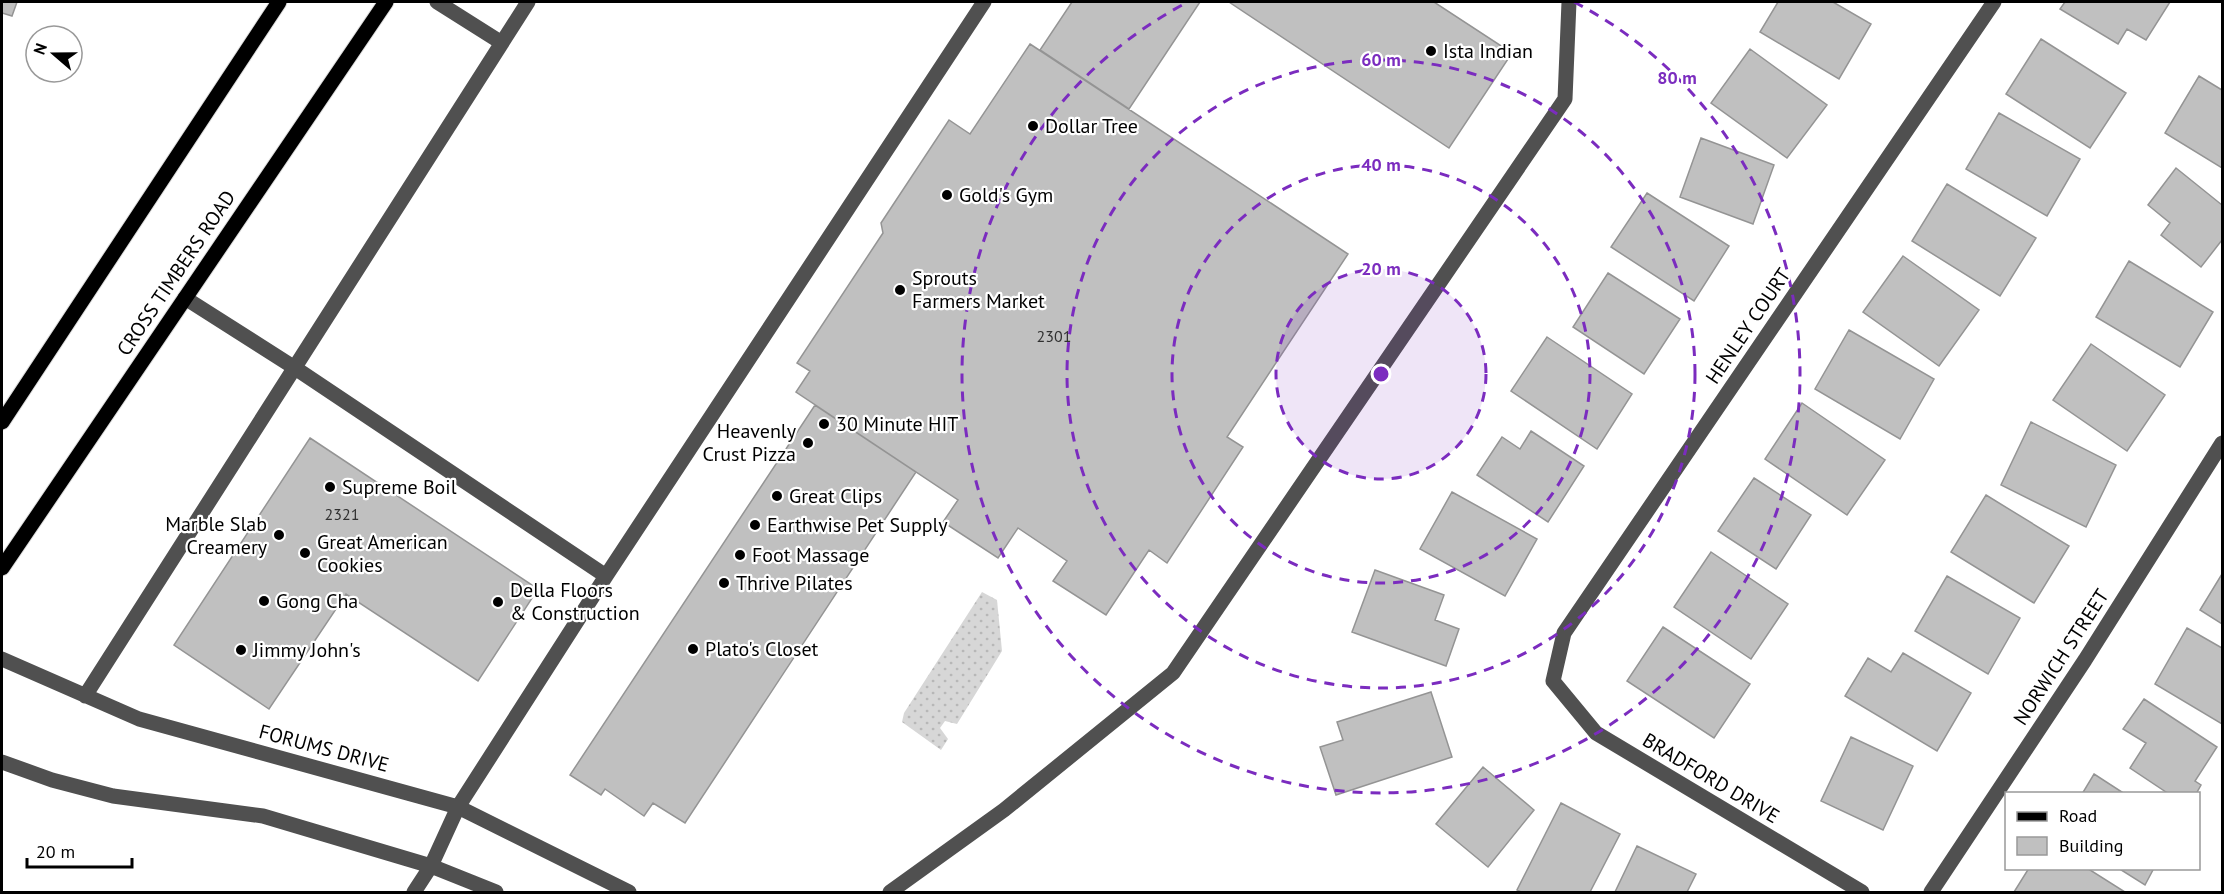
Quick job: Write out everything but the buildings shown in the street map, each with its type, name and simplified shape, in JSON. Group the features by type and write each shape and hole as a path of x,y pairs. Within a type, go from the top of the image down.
{"main road":[{"path":"2,422 279,2"},
{"name":"CROSS TIMBERS ROAD","path":"2,568 386,2"}],"street":[{"path":"437,2 502,43"},
{"path":"85,696 528,2"},
{"path":"414,892 431,867 458,807 606,576 984,2"},
{"path":"890,892 1004,810 1173,673 1565,99 1569,2"},
{"name":"HENLEY COURT","path":"1553,681 1564,633 1994,2"},
{"path":"185,298 295,368 606,576"},
{"name":"NORWICH STREET","path":"1931,892 2085,660 2223,443"},
{"name":"FORUMS DRIVE","path":"2,659 139,719 458,807 629,892"},
{"name":"BRADFORD DRIVE","path":"1553,681 1596,733 1862,892"},
{"path":"2,762 52,780 113,796 262,816 431,867 496,892"}],"shaded area":[{"path":"982,592 997,600 1002,651 957,724 945,721 940,728 948,739 941,750 902,722 904,713"}],"place":[{"name":"Ista Indian","path":"1431,51"},
{"name":"Dollar Tree","path":"1033,126"},
{"name":"Gold's Gym","path":"947,195"},
{"name":"Sprouts Farmers Market","path":"900,290"},
{"name":"30 Minute HIT","path":"824,424"},
{"name":"Heavenly Crust Pizza","path":"808,443"},
{"name":"Supreme Boil","path":"330,487"},
{"name":"Great Clips","path":"777,496"},
{"name":"Earthwise Pet Supply","path":"755,525"},
{"name":"Marble Slab Creamery","path":"279,535"},
{"name":"Great American Cookies","path":"305,553"},
{"name":"Foot Massage","path":"740,555"},
{"name":"Thrive Pilates","path":"724,583"},
{"name":"Gong Cha","path":"264,601"},
{"name":"Della Floors & Construction","path":"498,602"},
{"name":"Plato's Closet","path":"693,649"},
{"name":"Jimmy John's","path":"241,650"}]}
